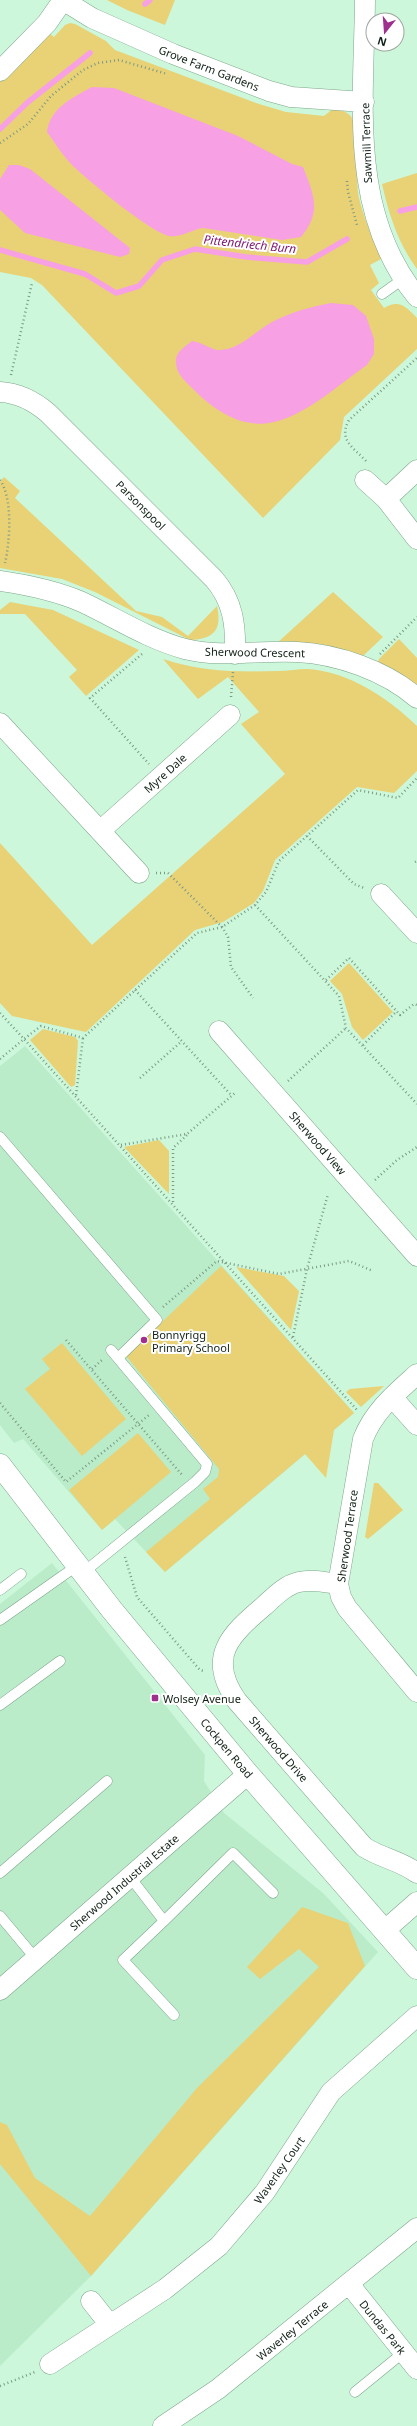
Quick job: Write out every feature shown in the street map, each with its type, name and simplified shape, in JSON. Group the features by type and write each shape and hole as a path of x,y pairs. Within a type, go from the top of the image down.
{"main road":[{"name":"Cockpen Road","path":"1,1467 248,1774 417,1968"}],"street":[{"name":"Grove Farm Gardens","path":"0,71 47,23 63,0 92,18 173,54 269,91 291,97 364,102"},
{"name":"Sawmill Terrace","path":"366,0 364,102 367,182 372,209 390,258 403,280 417,297"},
{"name":"Parsonspool","path":"3,392 36,404 48,413 214,579 230,603 234,621 235,654"},
{"path":"386,499 417,470"},
{"path":"365,480 386,499 417,539"},
{"name":"Sherwood Crescent","path":"0,581 58,593 160,640 185,649 235,654 296,652 315,654 366,669 401,686 417,698"},
{"name":"Myre Dale","path":"100,830 230,715"},
{"path":"0,723 139,873"},
{"path":"381,894 417,933"},
{"name":"Sherwood View","path":"219,1031 417,1256"},
{"name":"Sherwood Terrace","path":"417,1374 392,1397 369,1424 359,1457 338,1584 341,1597 347,1608 417,1692"},
{"path":"392,1397 417,1424"},
{"path":"223,1674 224,1658 228,1642 236,1630 286,1587 297,1582 309,1580 338,1584"},
{"name":"Sherwood Drive","path":"223,1674 228,1687 238,1701 364,1846 374,1854 403,1864 417,1873"},
{"name":"Sherwood Industrial Estate","path":"0,1990 248,1774"},
{"path":"384,1930 417,1902"},
{"name":"Waverley Court","path":"50,2364 165,2289 219,2246 265,2192 331,2092 417,2016"},
{"name":"Waverley Terrace","path":"163,2426 218,2389 417,2228"},
{"name":"Dundas Park","path":"349,2284 417,2368"},
{"path":"91,2301 110,2325"}],"lane":[{"path":"382,294 403,280"},
{"path":"0,1137 157,1320 114,1354 207,1464 205,1472 192,1485 120,1543 0,1620"},
{"path":"0,1590 21,1574"},
{"path":"0,1705 60,1661"},
{"path":"0,1873 107,1781"},
{"path":"174,2015 123,1960 233,1853 273,1894"},
{"path":"130,1877 164,1921"},
{"path":"0,1916 36,1958"},
{"path":"356,2392 404,2352"}],"path":[{"path":"0,144 28,124 51,96 84,70 98,63 119,60 175,76"},
{"path":"347,179 348,192 360,233"},
{"path":"3,392 32,282"},
{"path":"365,480 369,464 345,439 344,430 348,420 417,358"},
{"path":"0,480 8,497 8,536 0,581"},
{"path":"366,669 417,617"},
{"path":"147,649 90,698 160,777"},
{"path":"230,715 235,654"},
{"path":"76,1096 83,1038 197,933 222,927 255,905 266,892 279,861 358,790 398,798 417,778"},
{"path":"307,836 354,884 381,894"},
{"path":"139,873 168,873 222,927 228,937 231,967 253,998"},
{"path":"255,905 326,980 339,996 346,1028 417,1104"},
{"path":"326,980 349,958 400,1015 414,1004 417,1005"},
{"path":"135,990 232,1096"},
{"path":"363,1045 397,1011"},
{"path":"0,1013 227,1263 369,1424"},
{"path":"0,1059 41,1026 83,1038"},
{"path":"274,1093 346,1028"},
{"path":"140,1078 182,1041"},
{"path":"173,1203 173,1148 235,1094"},
{"path":"120,1145 188,1134"},
{"path":"361,1192 397,1160 417,1147"},
{"path":"293,1337 307,1269 328,1194"},
{"path":"217,1261 279,1274 349,1261 373,1271"},
{"path":"66,1340 192,1485"},
{"path":"0,1403 66,1482 159,1407"},
{"path":"120,1543 137,1597 200,1670 223,1674"},
{"path":"0,2386 25,2377 50,2364"}],"shaded area":[{"path":"107,0 175,0 165,25 127,10"},
{"path":"70,23 75,24 106,41 115,50 259,104 286,112 324,116 334,108 342,110 352,118 356,144 359,198 366,221 381,259 370,265 379,283 371,290 384,308 389,305 398,304 406,308 417,318 417,349 344,417 340,440 263,518 42,285 31,278 0,272 0,81 49,33 54,37 65,25"},
{"path":"92,87 114,88 238,136 292,164 303,167 313,195 314,203 314,211 308,228 301,237 282,240 203,228 177,236 169,236 134,216 73,166 62,154 47,132 52,116 57,110 70,100"},
{"path":"9,165 19,165 30,169 130,248 129,254 120,257 25,233 0,210 0,179"},
{"path":"417,173 417,269 399,239 382,184"},
{"path":"331,303 353,305 366,316 374,339 374,354 367,365 311,406 298,413 274,422 262,424 239,420 228,416 208,403 185,381 178,371 176,364 177,356 182,349 192,341 216,350 226,349 240,344 279,318 301,310"},
{"path":"4,477 20,491 15,498 136,611 162,617 188,636 217,606 218,621 215,631 205,638 190,640 95,592 62,579 0,568 0,482"},
{"path":"333,592 383,637 363,656 320,644 276,644"},
{"path":"10,602 53,610 139,650 86,696 69,677 77,670 25,614 0,614 0,610"},
{"path":"399,639 417,658 417,689 377,665 379,659"},
{"path":"163,659 206,669 234,671 282,671 308,669 339,675 353,681 381,696 417,726 417,771 394,793 357,787 275,860 263,891 254,903 223,922 195,930 86,1032 12,1016 0,1003 0,843 92,945 285,774 241,724 259,712 228,677 198,699"},
{"path":"349,963 393,1012 363,1040 352,1027 342,994 330,981"},
{"path":"43,1029 75,1037 78,1041 75,1085 71,1087 30,1040"},
{"name":"Bonnyrigg Primary School","path":"25,1046 354,1413 165,1572 115,1519 102,1530 23,1439 14,1443 0,1425 0,1066"},
{"path":"159,1140 169,1151 169,1194 124,1147"},
{"path":"221,1266 354,1413 334,1430 326,1478 305,1454 165,1572 146,1552 210,1499 203,1489 218,1477 219,1469 126,1356"},
{"path":"236,1267 284,1276 299,1291 291,1330"},
{"path":"62,1343 126,1419 82,1456 25,1389 50,1369 42,1359"},
{"path":"384,1386 361,1407 346,1392 350,1389"},
{"path":"138,1433 171,1472 102,1530 69,1490"},
{"path":"374,1483 378,1483 403,1510 368,1539 365,1537"},
{"path":"52,1563 205,1755 204,1781 224,1813 323,1893 378,1952 91,2276 0,2366 0,1604"},
{"path":"302,1907 348,1923 365,1966 91,2276 0,2164 0,2122 7,2125 35,2178 90,2216 197,2088 319,1967 299,1949 260,1979 247,1967"}],"waterway":[{"path":"145,4 150,0"},
{"path":"0,129 28,102 90,53"},
{"name":"Pittendriech Burn","path":"400,211 417,207"},
{"name":"Pittendriech Burn","path":"0,250 85,274 116,293 139,286 162,260 195,249 246,257 307,262 347,239"}],"place":[{"name":"Bonnyrigg Primary School","path":"144,1340"},
{"name":"Wolsey Avenue","path":"155,1698"}]}
